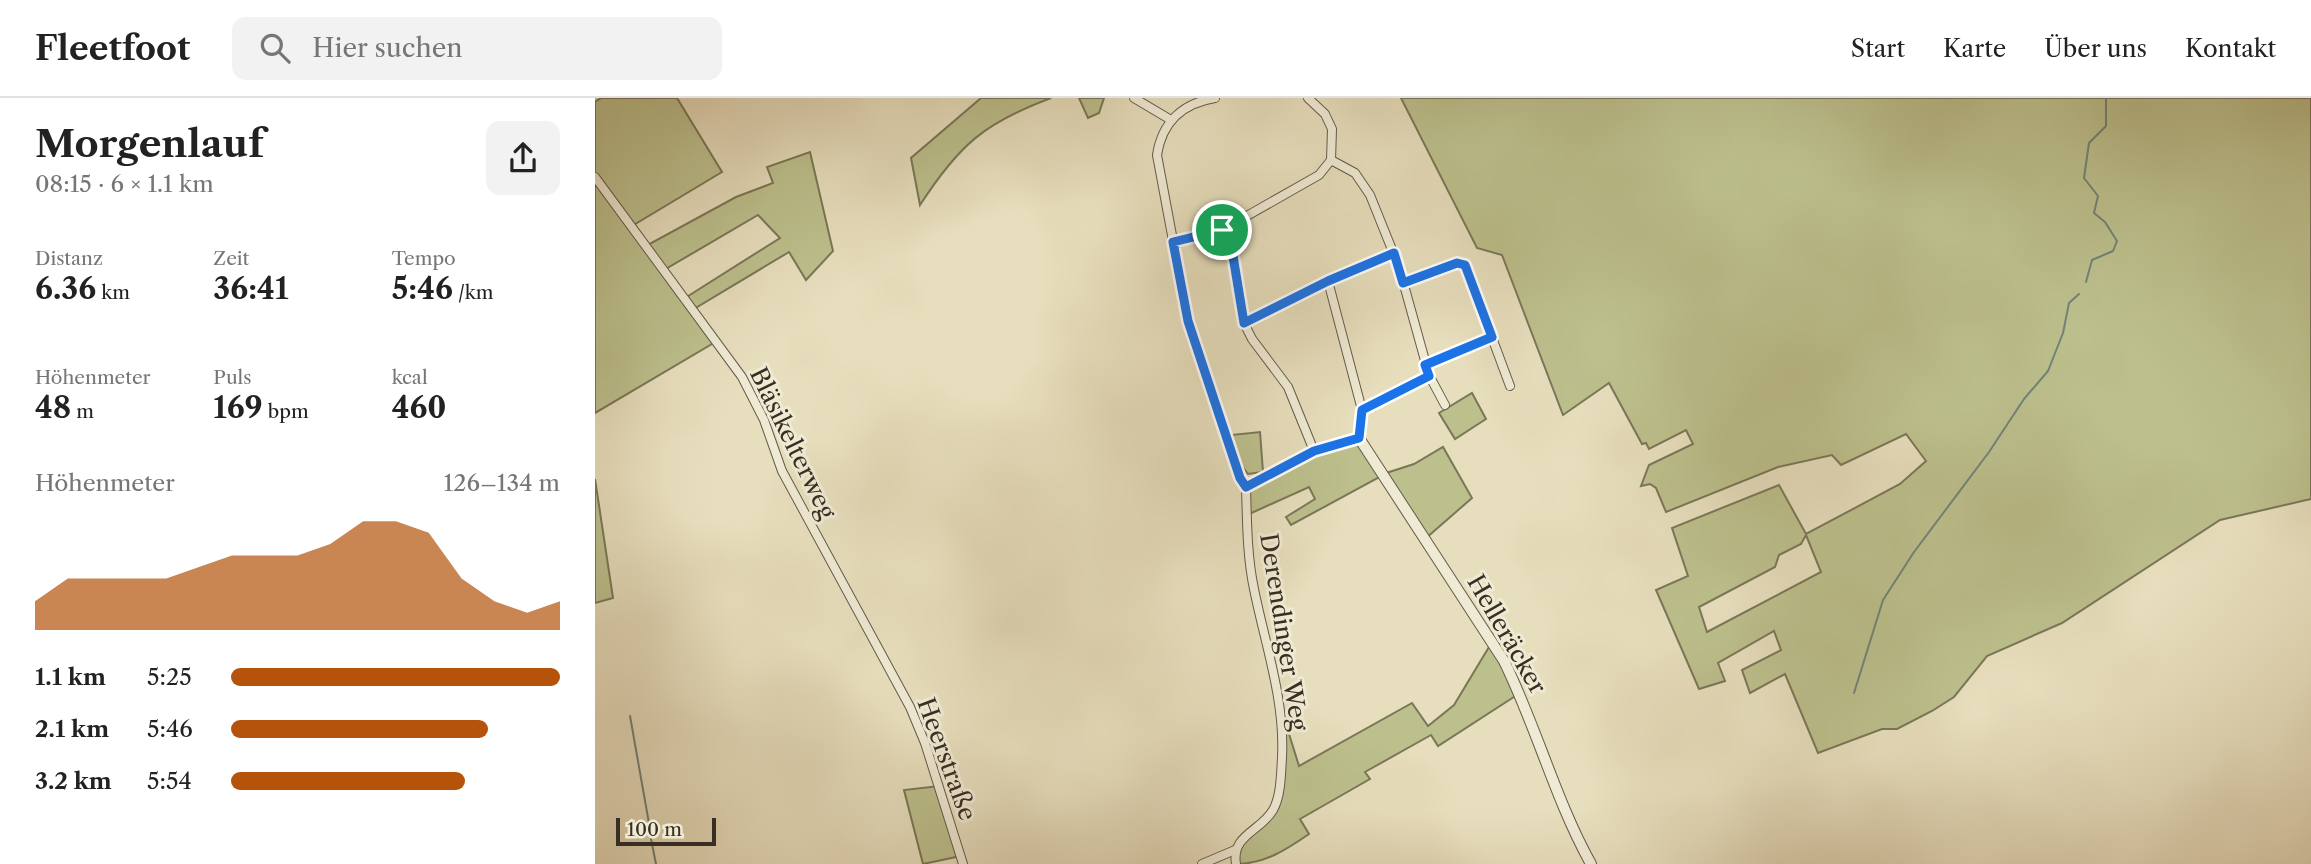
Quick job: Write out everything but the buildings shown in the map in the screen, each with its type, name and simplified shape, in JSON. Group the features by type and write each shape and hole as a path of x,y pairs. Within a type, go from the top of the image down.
{"street":[{"path":"1134,98 1171,120 1187,106 1215,98"},
{"path":"1173,242 1222,230 1310,182 1331,160 1329,121 1308,98"},
{"name":"Derendinger Weg","path":"1171,120 1159,144 1157,155 1173,242 1188,321 1240,478 1246,487 1253,586 1279,702 1282,755 1279,793 1273,811 1240,841 1235,850"},
{"path":"1331,160 1349,168 1364,184 1394,253 1429,376 1445,405"},
{"name":"Bläsikelterweg","path":"595,177 742,377 764,420 782,471 890,668"},
{"path":"1222,230 1233,256 1244,323 1252,339 1288,387 1314,451"},
{"path":"1244,323 1328,281 1394,253"},
{"path":"1403,283 1461,263 1510,386"},
{"path":"1246,487 1314,451 1359,438 1362,410 1328,281"},
{"path":"1425,365 1492,337"},
{"path":"1362,410 1429,376"},
{"name":"Helleräcker","path":"1359,438 1504,661 1520,694 1574,832 1591,864"},
{"name":"Heerstraße","path":"890,668 925,743 963,864"},
{"path":"1202,864 1235,850 1236,864"}],"green space":[{"path":"601,98 677,98 722,172 632,226 646,246 736,197 773,183 767,167 810,152 833,251 806,280 789,252 694,309 717,341 595,413 595,102","holes":["758,215 780,238 685,298 664,270"]},
{"path":"981,98 1051,98 1008,117 975,138 947,166 920,205 911,158"},
{"path":"1079,98 1104,98 1099,113 1088,118"},
{"path":"1401,98 2311,98 2311,499 2220,520 2062,623 1987,656 1954,697 1932,711 1897,729 1882,729 1818,753 1785,674 1750,693 1742,670 1781,650 1774,631 1718,663 1725,681 1699,689 1656,590 1688,576 1672,528 1779,485 1806,534 1900,484 1926,461 1906,434 1841,465 1832,455 1778,467 1666,512 1656,488 1650,484 1641,486 1649,465 1693,444 1686,430 1649,449 1646,443 1642,444 1609,383 1563,415 1502,255 1477,248","holes":["1806,535 1821,572 1707,632 1699,607 1775,567 1779,555 1801,544"]},
{"path":"1472,393 1486,419 1455,439 1439,413"},
{"path":"1260,432 1263,472 1248,474 1241,465 1231,435"},
{"path":"1359,438 1383,474 1414,464 1443,447 1472,498 1425,539 1383,475 1291,525 1286,517 1315,499 1309,487 1247,515 1246,487 1314,451"},
{"path":"595,479 613,598 595,603"},
{"path":"1492,642 1520,693 1438,746 1431,735 1365,772 1370,779 1300,819 1309,834 1292,845 1265,859 1236,864 1235,850 1273,811 1279,793 1279,702 1299,766 1412,703 1428,726 1454,705"},
{"path":"939,786 961,856 923,864 904,790"}],"waterway":[{"path":"2086,282 2092,260 2113,251 2117,241 2105,222 2094,213 2098,196 2084,178 2089,143 2106,126 2106,98"},
{"path":"1854,693 1883,600 1914,552 1989,452 2024,399 2048,371 2063,333 2069,303 2079,294"},
{"path":"630,716 650,829"},
{"path":"651,839 656,864"}],"route":[{"path":"1222,230 1233,256 1239,307 1244,323 1344,273 1394,253 1403,283 1457,263 1465,265 1492,337 1425,365 1429,376 1362,410 1363,424 1359,438 1353,442 1314,451 1246,487 1240,478 1188,321 1173,242 1222,230"}]}
